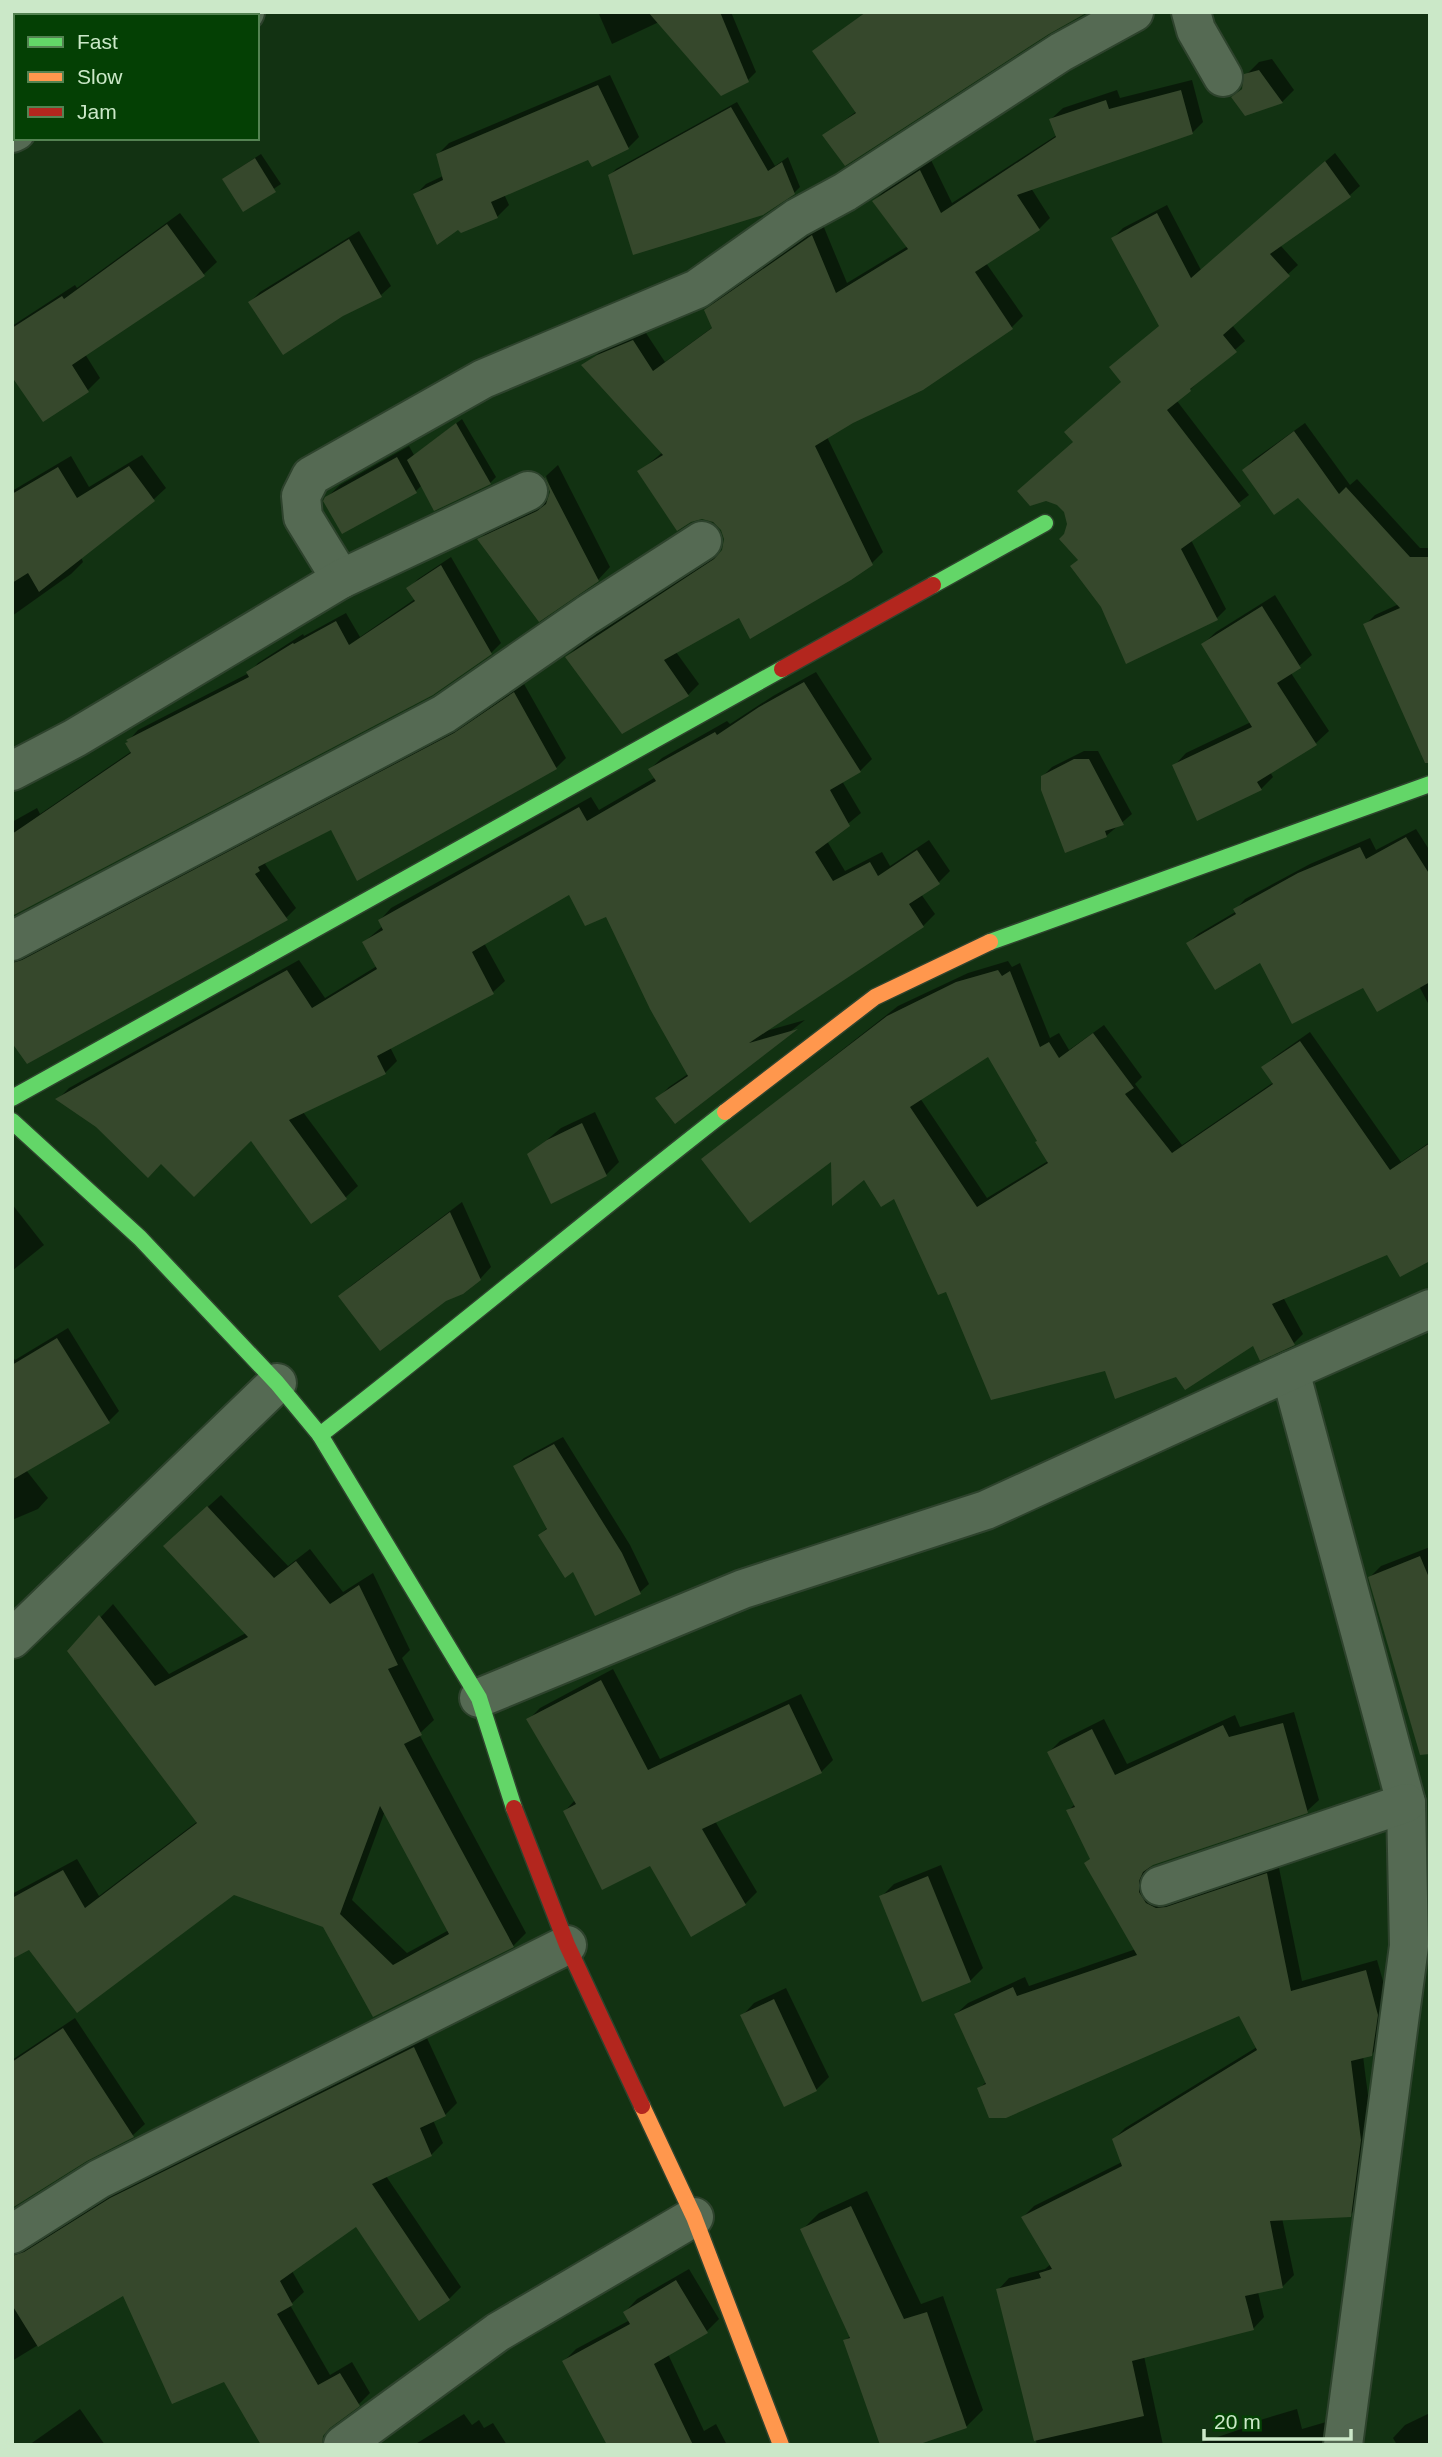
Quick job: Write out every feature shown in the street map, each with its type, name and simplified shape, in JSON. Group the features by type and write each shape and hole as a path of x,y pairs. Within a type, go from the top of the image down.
{"street":[{"path":"341,579 303,517 301,496 310,476 483,379 697,289 797,218 845,192 1061,52 1134,12"},
{"path":"1191,12 1196,30 1223,77"},
{"path":"12,771 75,738 341,579 528,491"},
{"path":"12,1098 1045,523"},
{"path":"12,940 444,713 587,615 702,541"},
{"path":"320,1435 439,1343 598,1209 875,997 990,942 1430,784"},
{"path":"12,1121 140,1238 277,1383 320,1435 479,1698 515,1812 567,1945 694,2217 781,2445"},
{"path":"479,1698 743,1589 986,1510 1430,1309"},
{"path":"1290,1371 1406,1803 1409,1946 1343,2445"},
{"path":"12,1639 277,1383"},
{"path":"1160,1886 1406,1803"},
{"path":"12,2234 99,2179 567,1945"},
{"path":"343,2445 498,2332 694,2217"}],"building":[{"path":"648,12 720,12 749,82 721,96"},
{"path":"866,12 1088,12 1049,34 845,166 822,135 856,113 812,51"},
{"path":"1259,70 1283,103 1245,116 1231,97 1242,89 1244,74"},
{"path":"598,85 629,149 592,167 588,160 491,202 498,218 461,233 458,230 437,245 413,194 443,180 436,154"},
{"path":"1181,90 1193,134 1017,195 1040,230 975,272 1013,329 923,390 853,423 815,446 873,565 750,639 739,618 664,660 689,696 622,734 565,657 714,559 722,550 724,539 721,530 713,522 702,519 677,531 637,471 663,455 581,365 633,340 653,371 712,328 704,310 812,235 836,293 908,249 872,201 920,170 941,213 1056,137 1049,119 1106,100 1109,109"},
{"path":"731,107 768,171 782,162 795,194 763,215 633,255 608,175"},
{"path":"255,158 276,192 243,212 222,179"},
{"path":"1325,161 1351,197 1270,254 1290,276 1223,335 1237,352 1167,410 1241,506 1181,549 1218,620 1126,664 1101,607 1070,566 1078,560 1059,539 1067,524 1064,512 1057,505 1046,501 1030,506 1017,491 1073,442 1064,432 1121,382 1109,367 1159,326 1111,238 1157,213 1191,278"},
{"path":"167,224 205,276 72,365 89,392 43,422 12,377 12,328 62,296 64,299"},
{"path":"349,239 382,297 343,316 283,355 248,302"},
{"path":"456,423 491,484 434,511 407,460"},
{"path":"1294,431 1339,494 1346,487 1410,557 1430,557 1430,763 1425,763 1363,624 1400,608 1298,498 1274,515 1242,470"},
{"path":"397,457 417,493 342,534 323,501 325,497"},
{"path":"129,466 155,501 39,592 28,573 12,583 12,494 58,467 77,498"},
{"path":"544,475 599,581 539,622 477,539 537,511 546,504 550,492"},
{"path":"441,565 492,654 433,695 12,916 12,834 131,753 126,740 249,677 246,672 336,621 349,645 415,601 406,588"},
{"path":"1262,606 1301,668 1277,683 1317,745 1257,782 1262,790 1197,821 1172,765 1252,727 1201,644"},
{"path":"804,682 861,772 830,790 850,826 815,852 833,881 870,862 878,876 917,850 940,884 909,904 924,927 749,1043 798,1029 675,1124 655,1098 688,1076 650,1009 606,917 585,926 569,895 472,952 494,994 377,1056 386,1074 289,1120 347,1199 311,1224 251,1141 194,1197 161,1164 148,1178 96,1127 55,1099 287,970 312,1008 377,969 362,942 383,930 378,920 579,807 587,821 656,781 648,769 715,732 717,735"},
{"path":"514,692 557,769 357,881 331,830 258,867 260,871 255,874 288,920 27,1064 12,1043 12,963 454,733"},
{"path":"1074,759 1089,759 1124,825 1105,831 1107,837 1065,853 1041,790 1041,776"},
{"path":"1406,837 1430,875 1430,982 1377,1012 1363,988 1292,1024 1260,963 1215,990 1186,943 1236,914 1233,909 1298,873 1360,847 1366,859"},
{"path":"998,970 1002,976 1010,971 1040,1047 1049,1042 1059,1058 1093,1033 1134,1088 1125,1094 1172,1153 1273,1084 1261,1067 1300,1041 1390,1170 1430,1143 1430,1261 1400,1277 1387,1255 1272,1304 1295,1345 1260,1361 1253,1346 1185,1390 1176,1377 1115,1399 1105,1371 991,1400 946,1292 938,1295 894,1199 881,1207 864,1180 832,1206 831,1162 750,1223 701,1159 887,1016 956,982","holes":["988,1057 1037,1141 1035,1142 1048,1163 977,1207 910,1107"]},
{"path":"582,1123 607,1176 551,1204 527,1154 547,1140"},
{"path":"450,1212 481,1280 463,1294 446,1301 380,1351 338,1296"},
{"path":"57,1338 110,1423 12,1480 12,1365"},
{"path":"554,1444 622,1553 641,1594 595,1616 573,1572 565,1578 538,1535 547,1529 513,1466"},
{"path":"207,1506 274,1578 296,1561 330,1604 359,1585 398,1665 388,1669 422,1735 404,1744 514,1947 373,2017 323,1927 234,1895 77,2013 29,1950 12,1959 12,1898 63,1870 85,1908 197,1823 67,1651 99,1615 155,1686 248,1637 163,1546","holes":["380,1806 449,1934 393,1965 340,1914"]},
{"path":"1420,1556 1430,1580 1430,1754 1420,1755 1368,1577"},
{"path":"601,1680 648,1770 789,1704 822,1773 702,1829 746,1905 691,1937 650,1866 602,1890 563,1811 576,1804 526,1719"},
{"path":"1283,1723 1308,1813 1153,1865 1143,1872 1139,1881 1139,1892 1146,1903 1156,1908 1166,1907 1267,1873 1291,1991 1366,1970 1378,2015 1372,2056 1351,2061 1361,2140 1351,2217 1270,2221 1283,2288 1245,2296 1254,2330 1132,2361 1144,2416 1034,2441 996,2289 1041,2278 1039,2273 1052,2269 1021,2217 1122,2166 1112,2139 1257,2050 1239,2016 1006,2118 989,2118 977,2088 986,2084 954,2014 1013,1987 1017,1996 1137,1955 1084,1863 1090,1859 1066,1810 1075,1807 1047,1752 1092,1729 1115,1775 1223,1725 1229,1737"},
{"path":"928,1876 971,1982 922,2002 879,1896"},
{"path":"774,1999 817,2091 784,2107 740,2015"},
{"path":"63,2028 134,2137 87,2161 12,2208 12,2062"},
{"path":"414,2047 446,2116 420,2128 432,2156 372,2184 450,2300 419,2321 356,2227 280,2281 293,2305 277,2314 318,2385 340,2373 360,2406 330,2428 323,2436 322,2445 261,2445 224,2382 172,2404 123,2296 38,2347 12,2305 12,2256 24,2252 110,2198"},
{"path":"851,2206 904,2319 927,2312 967,2428 917,2445 880,2445 843,2340 850,2338 800,2229"},
{"path":"676,2280 708,2333 654,2364 693,2445 607,2445 562,2361 630,2324 623,2312"}],"traffic: fast":[{"path":"933,585 1045,523"},
{"path":"12,1098 782,669"},
{"path":"990,942 1430,784"},
{"path":"320,1435 725,1112"},
{"path":"12,1121 140,1238 277,1383 320,1435 479,1698 514,1808"}],"traffic: slow":[{"path":"725,1112 875,997 990,942"},
{"path":"642,2106 694,2217 781,2445"}],"traffic: jam":[{"path":"782,669 933,585"},
{"path":"514,1808 567,1945 642,2106"}]}
